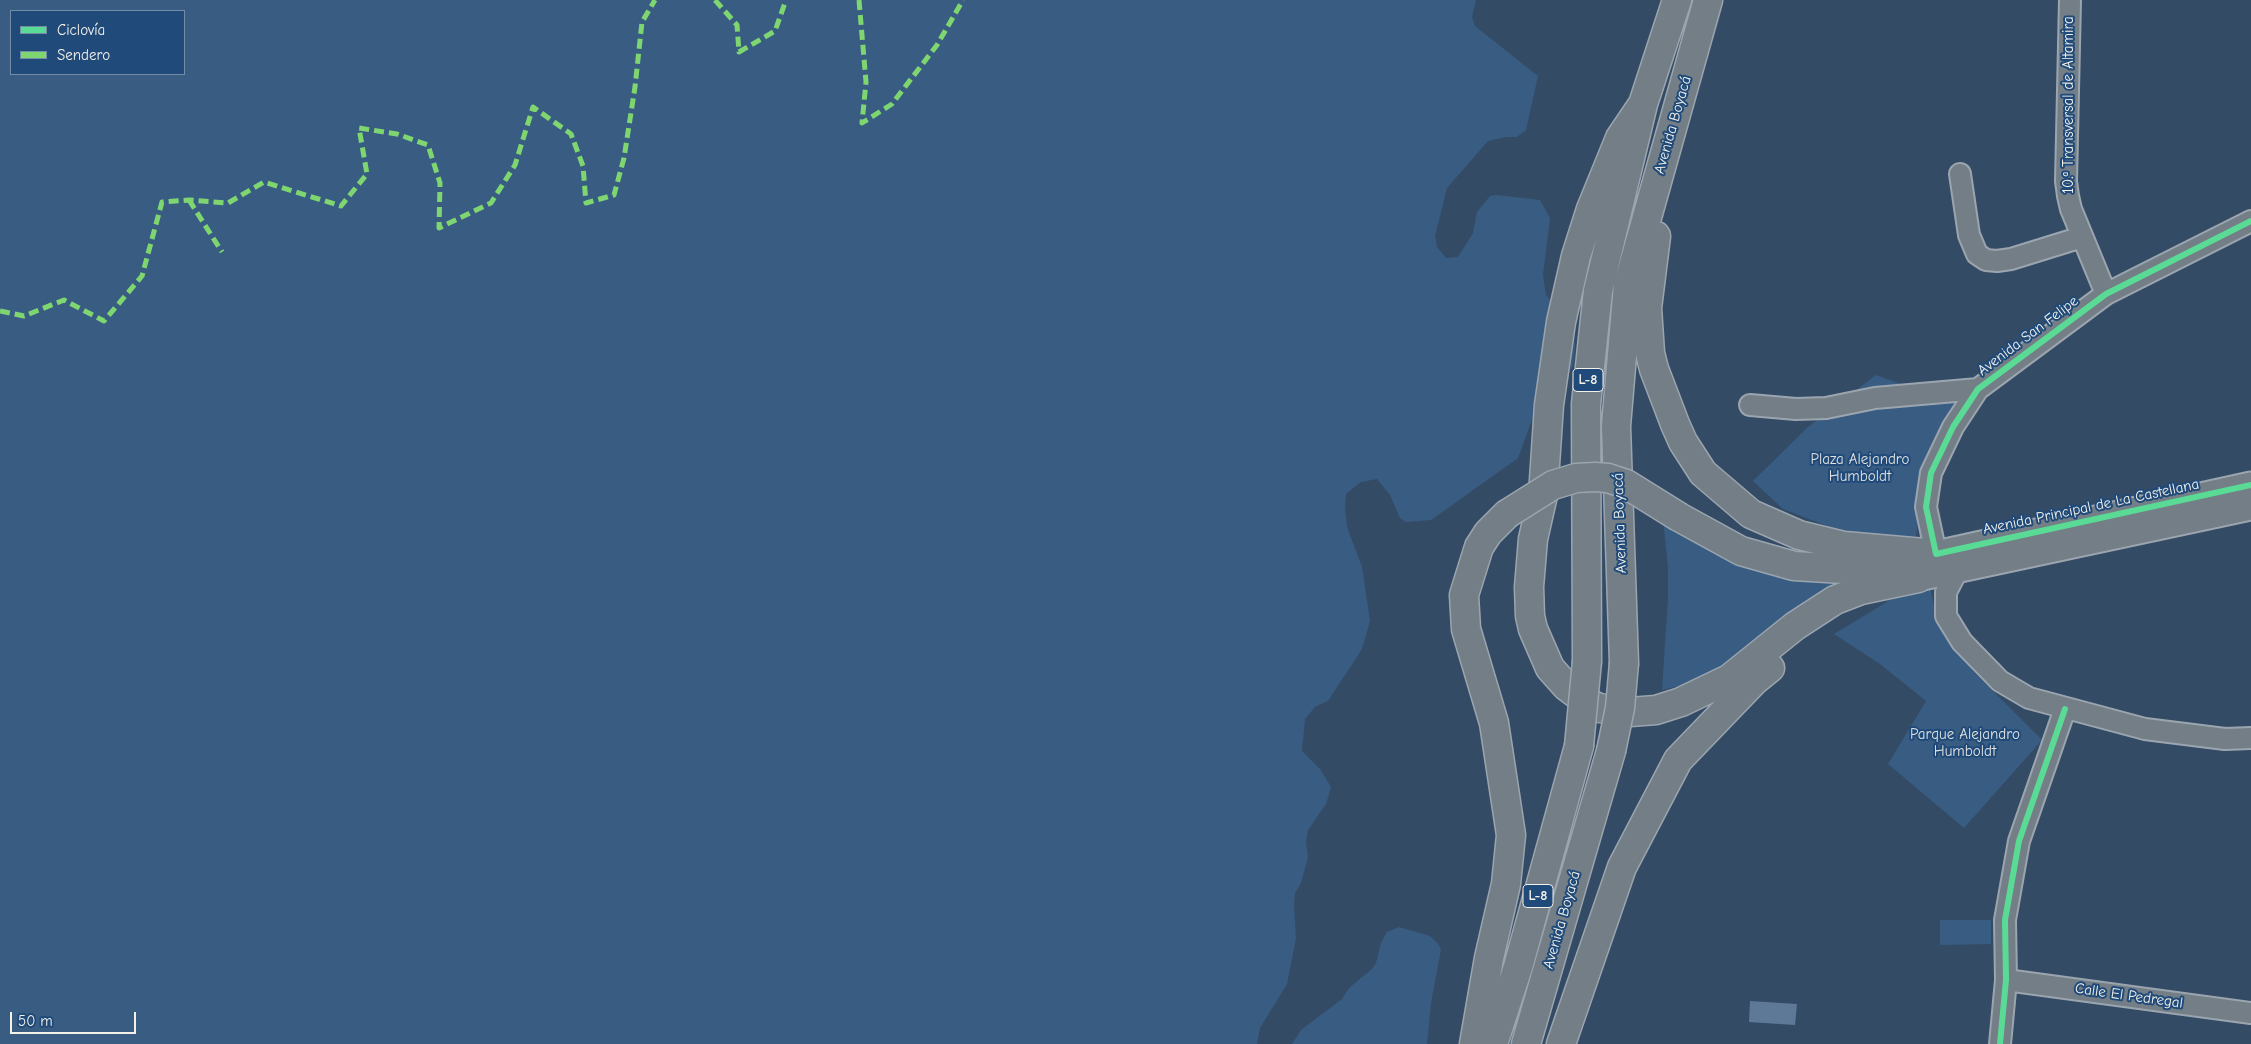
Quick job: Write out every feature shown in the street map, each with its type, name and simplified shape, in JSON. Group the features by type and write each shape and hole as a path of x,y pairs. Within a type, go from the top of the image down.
{"highway":[{"name":"Avenida Boyacá","path":"1493,1044 1518,967 1580,746 1587,661 1586,404 1598,291 1643,104 1677,0"},
{"name":"Avenida Boyacá","path":"1526,1044 1611,751 1620,708 1624,663 1616,426 1628,284 1708,0"},
{"path":"1643,104 1620,138 1589,216 1576,256 1561,322 1549,404 1543,495 1533,539 1529,587 1530,616 1533,629 1550,668 1566,686 1590,704 1599,708 1630,712 1656,710 1676,704 1728,679 1794,626 1835,600 1861,590 1918,578"},
{"path":"1653,195 1656,229 1647,308 1650,353 1654,369 1675,424 1683,442 1703,473 1751,514 1799,535 1844,546 1936,554"},
{"path":"1474,1044 1489,958 1506,884 1512,835 1494,723 1466,629 1464,595 1479,547 1496,523 1553,485 1576,478 1601,477 1626,484 1679,517 1741,551 1794,566 1844,569 1884,567 1936,554"},
{"path":"1561,1044 1622,867 1678,760 1754,680 1814,632 1860,604 1918,578"}],"street":[{"name":"10.ª Transversal de Altamira","path":"2070,0 2066,181 2071,209 2106,294"},
{"path":"1960,174 1969,235 1977,254 1986,260 2010,259 2082,237"},
{"name":"Avenida San Felipe","path":"1936,554 1926,507 1931,473 1953,427 1978,389 2106,294 2251,220"},
{"name":"Avenida San Felipe","path":"1750,405 1796,409 1826,408 1875,398 1978,389"},
{"name":"Avenida Principal de La Castellana","path":"1936,554 2251,485"},
{"path":"1918,578 2251,507"},
{"path":"1956,571 1946,592 1946,616 1962,642 2000,681 2029,698 2145,729 2225,739 2251,738"},
{"path":"2000,1044 2006,980 2005,920 2019,841 2065,709"},
{"name":"Calle El Pedregal","path":"2006,980 2251,1013"}],"green space":[{"path":"0,0 1476,0 1472,17 1475,26 1538,76 1526,130 1517,137 1506,137 1488,141 1447,188 1435,236 1437,247 1446,258 1458,257 1473,233 1477,212 1490,196 1540,200 1550,218 1543,275 1546,295 1574,328 1575,348 1573,366 1556,393 1533,417 1518,458 1431,520 1406,522 1400,518 1390,495 1377,479 1361,482 1346,494 1347,527 1362,567 1370,621 1362,649 1328,701 1315,707 1305,719 1302,751 1320,769 1331,787 1326,804 1308,830 1306,842 1308,857 1301,883 1295,893 1296,938 1287,984 1260,1028 1257,1044 0,1044"},
{"name":"Plaza Alejandro Humboldt","path":"1876,375 1957,404 1922,491 1916,536 1903,538 1856,537 1783,509 1753,481 1808,427"},
{"path":"1662,508 1855,579 1824,592 1792,612 1728,664 1688,684 1662,690 1668,599 1668,568"},
{"name":"Parque Alejandro Humboldt","path":"1929,583 1934,606 1973,671 2042,740 1964,828 1888,764 1926,701 1880,664 1834,634 1895,597"},
{"path":"1940,920 1991,920 1991,944 1940,945"},
{"path":"1399,927 1430,936 1439,945 1441,950 1431,1003 1427,1044 1292,1044 1301,1030 1342,999 1349,988 1372,969 1387,932"}],"shaded area":[{"path":"1750,1001 1797,1004 1795,1025 1749,1022"}],"marked path":[{"path":"0,311 24,316 64,300 104,321 142,276 162,202 189,200 228,203 264,182 341,206 367,174 359,128 397,134 428,145 440,183 439,228 491,203 515,165 533,107 571,134 583,166 586,203 614,195 624,158 635,87 642,22 655,0"},
{"path":"715,0 737,25 739,52 775,31 786,0"},
{"path":"859,0 866,82 862,123 892,104 937,45 963,0"},
{"path":"189,200 222,252"}],"cycle path":[{"path":"2251,221 2106,294 1978,389 1953,427 1931,473 1926,507 1936,554 2251,485"},
{"path":"2000,1044 2006,980 2005,920 2019,841 2065,709"}]}
